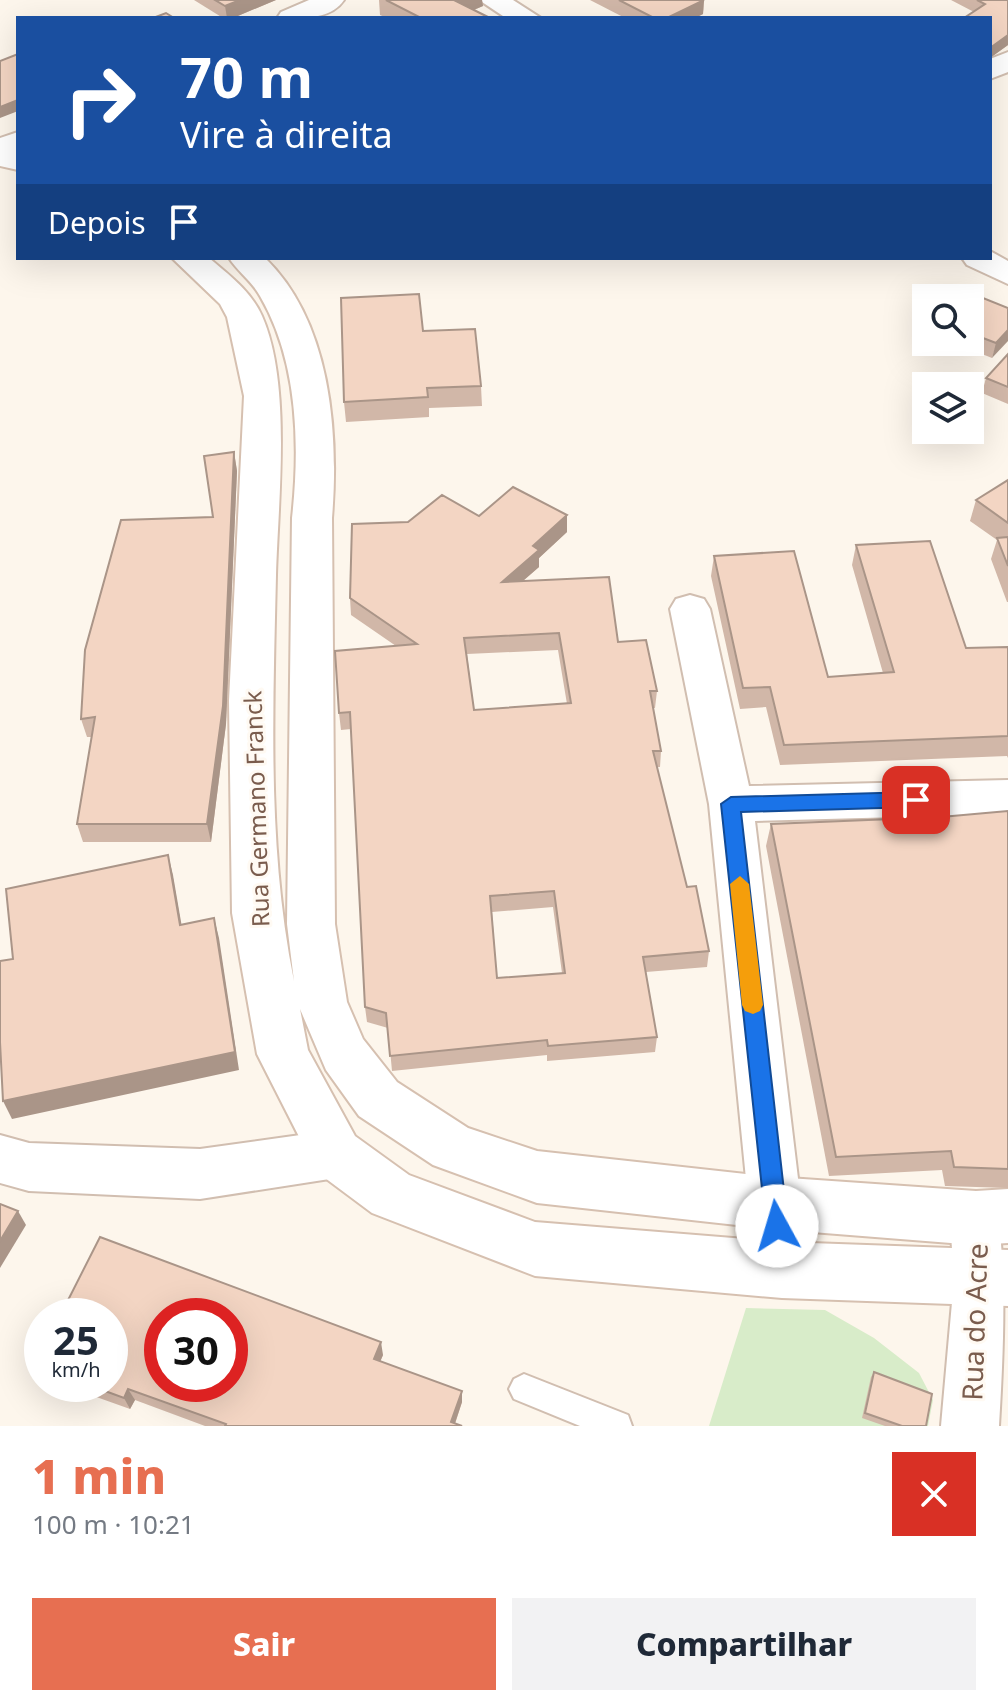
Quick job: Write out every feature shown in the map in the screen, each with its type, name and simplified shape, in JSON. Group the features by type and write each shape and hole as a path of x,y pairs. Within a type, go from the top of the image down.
{"main road":[{"name":"Rua Germano Franck","path":"191,260 234,298 245,317 262,396 251,701 256,913 283,1054 336,1154 391,1195 535,1249 782,1270 995,1279"},
{"path":"248,260 288,313 300,352 317,452 312,518 311,924 322,1002 344,1054 378,1099 452,1147 537,1177 774,1203 992,1217"},
{"path":"259,519 312,518"}],"street":[{"path":"295,16 331,0"},
{"path":"492,0 523,16"},
{"path":"982,260 1008,274"},
{"path":"690,609 731,804 782,1270"},
{"path":"731,804 1008,797"},
{"path":"0,1159 29,1167 200,1174 336,1154"},
{"name":"Rua do Acre","path":"970,1426 995,1279 992,1217"}],"lane":[{"path":"524,1389 617,1426"}],"green space":[{"path":"746,1308 825,1310 874,1338 919,1373 933,1400 928,1426 709,1426"}],"building":[{"path":"215,0 240,0 225,6"},
{"path":"386,0 454,0 486,16 417,16"},
{"path":"619,0 704,0 671,16 650,16"},
{"path":"977,0 1008,0 1008,35 992,47 992,16 967,16 985,4"},
{"path":"16,55 16,101 0,107 0,61"},
{"path":"419,294 423,331 475,329 481,386 427,388 428,397 344,402 341,298"},
{"path":"984,298 1008,308 1008,330 996,343 984,338"},
{"path":"1008,354 1008,387 986,378"},
{"path":"234,452 223,706 207,824 77,824 95,717 81,719 85,650 121,520 213,517 204,456"},
{"path":"1008,480 1008,523 976,500"},
{"path":"513,487 567,515 533,546 539,550 502,582 609,577 618,642 646,640 657,691 650,691 661,751 653,751 687,887 696,886 709,951 643,957 657,1037 548,1046 547,1040 390,1056 386,1013 365,1007 350,712 339,713 335,651 417,644 350,598 352,524 408,522 442,495 479,516","holes":["559,633 571,703 474,710 464,638","554,891 565,973 497,978 490,896"]},
{"path":"1008,537 1008,566 997,538"},
{"path":"930,541 966,648 1008,647 1008,736 784,745 770,687 743,688 714,556 794,551 828,677 894,672 856,545"},
{"path":"1008,811 1008,1169 954,1167 951,1151 836,1157 771,824"},
{"path":"168,855 180,925 214,918 235,1052 3,1101 0,961 13,959 6,889"},
{"path":"0,1204 18,1211 0,1241"},
{"path":"100,1237 381,1342 374,1359 462,1391 451,1422 462,1426 225,1426 164,1402 248,1402 248,1298 144,1298 144,1395 128,1389 128,1298 69,1298"},
{"path":"874,1372 932,1394 926,1426 902,1426 865,1413"}],"slow traffic":[{"path":"740,884 753,1005"}],"route":[{"path":"777,1226 731,804 916,800"}]}
